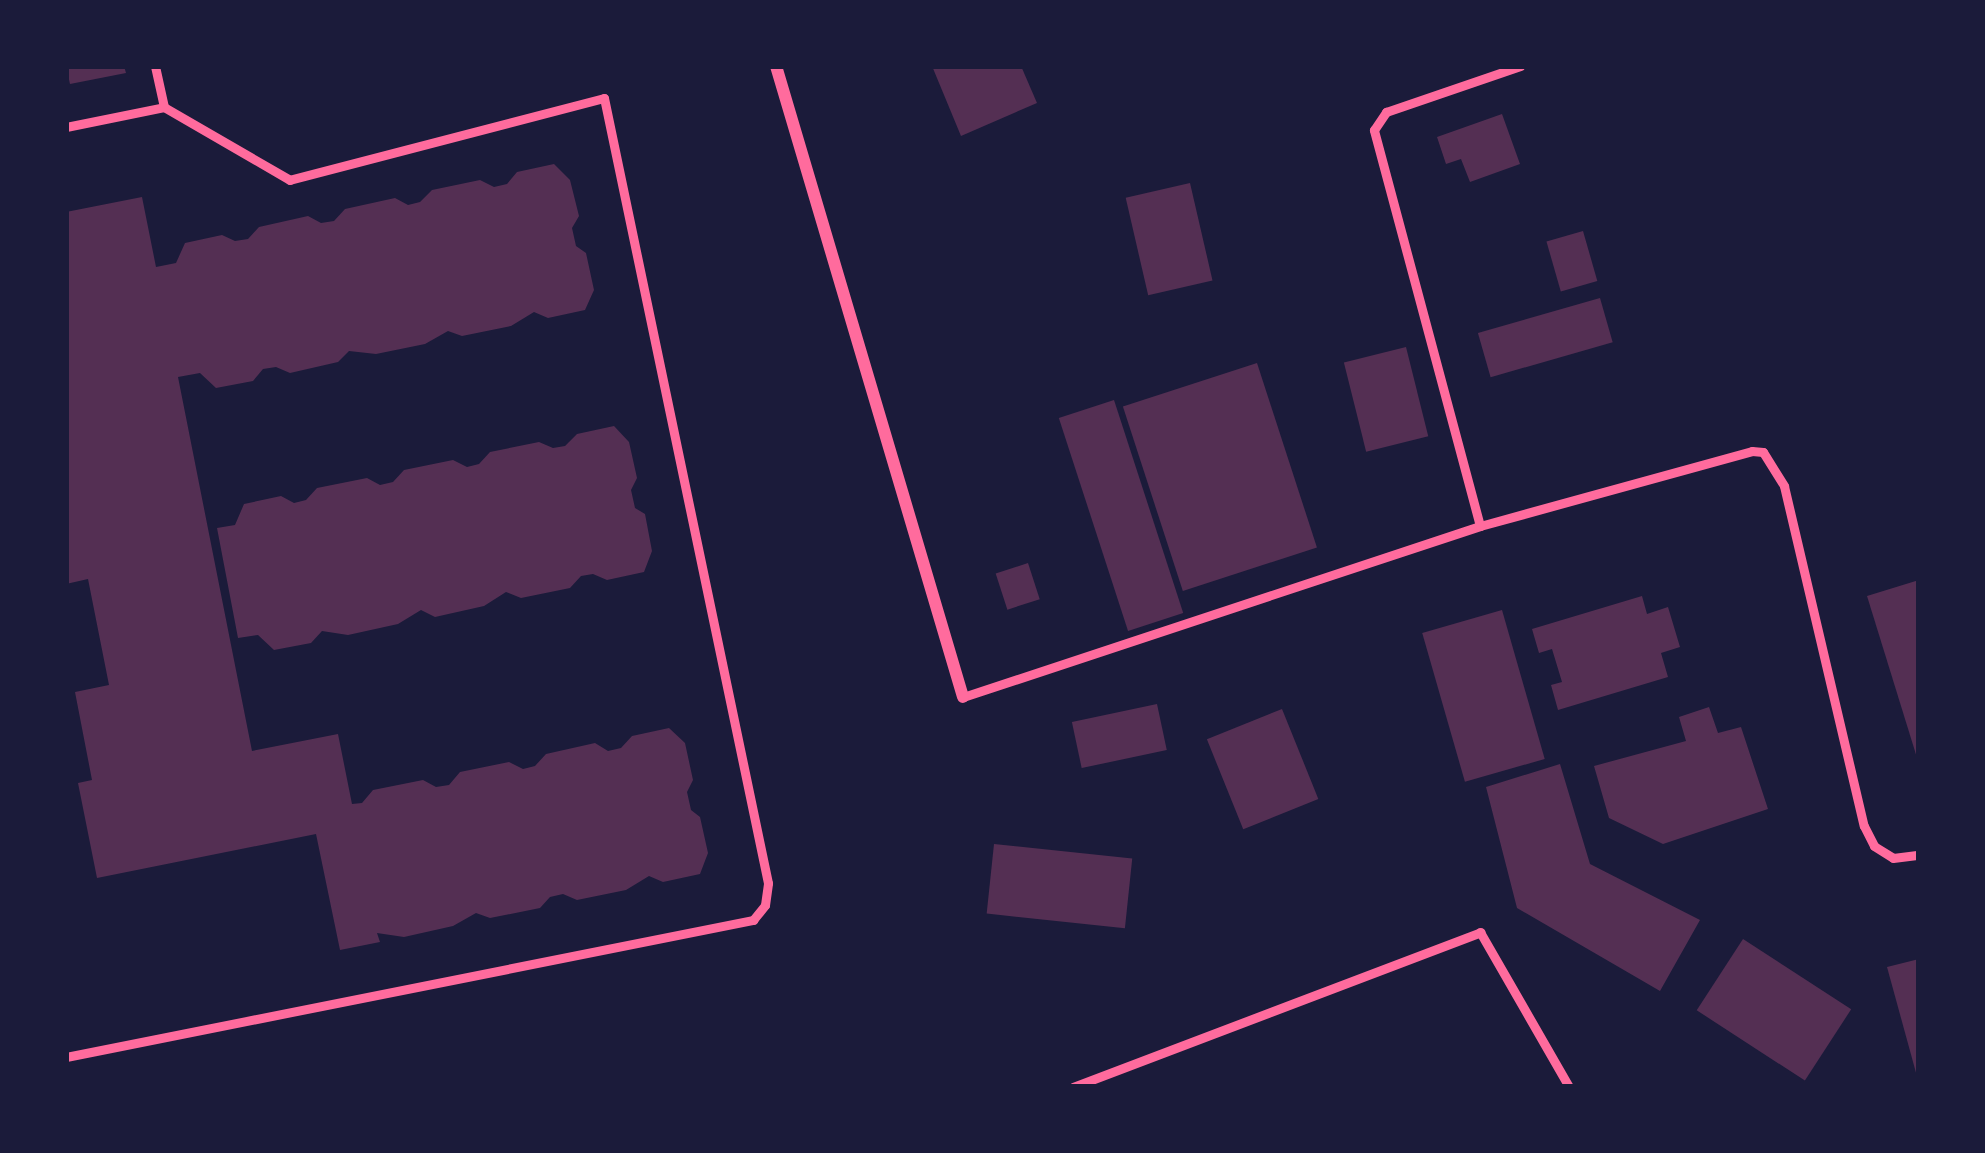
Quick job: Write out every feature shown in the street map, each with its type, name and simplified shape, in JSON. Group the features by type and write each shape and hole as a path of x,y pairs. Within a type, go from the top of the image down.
{"street":[{"path":"776,66 963,697"}],"lane":[{"path":"155,66 164,107"},
{"path":"1480,526 1374,130 1386,112 1520,66"},
{"path":"66,127 164,107 290,180 604,98 768,883 765,905 753,920 66,1058"},
{"path":"963,697 1480,526 1752,451 1763,452 1784,487 1864,826 1874,846 1894,858 1919,855"},
{"path":"1073,1087 1480,932 1569,1087"}],"building":[{"path":"66,66 124,66 126,73 70,84"},
{"path":"932,66 1021,66 1037,103 961,136"},
{"path":"1502,114 1520,164 1470,182 1461,159 1446,164 1437,137"},
{"path":"554,164 570,180 579,216 572,228 576,246 586,253 594,290 585,310 548,318 534,312 511,326 462,336 448,331 425,344 376,354 349,351 338,362 290,373 276,367 263,369 253,381 216,388 200,373 178,377 252,751 338,734 352,804 362,803 373,790 423,780 436,787 449,785 460,772 509,762 523,769 535,766 546,754 595,743 608,751 621,748 632,736 669,728 685,743 693,780 687,792 691,810 700,817 708,853 700,874 663,882 649,876 626,890 577,900 563,894 550,897 540,908 490,918 476,913 453,926 404,937 377,933 380,942 340,950 316,834 97,878 78,783 92,780 75,692 109,685 88,579 66,584 66,212 142,197 156,267 176,263 185,243 222,235 235,241 248,239 259,227 308,216 321,223 334,221 345,209 395,198 408,205 420,202 432,190 480,180 494,187 507,184 517,172"},
{"path":"1190,183 1212,280 1148,295 1126,198"},
{"path":"1583,231 1597,281 1561,291 1546,241"},
{"path":"1600,298 1613,342 1491,377 1478,333"},
{"path":"1406,347 1428,436 1366,452 1344,362"},
{"path":"1257,363 1317,548 1183,591 1123,407"},
{"path":"1114,400 1183,613 1128,631 1059,418"},
{"path":"614,426 629,442 637,478 631,490 635,508 645,514 652,551 644,572 607,580 593,574 581,576 570,588 521,598 506,592 484,606 435,617 421,610 398,624 348,635 322,631 311,643 274,650 258,635 238,638 217,528 235,525 244,504 281,496 294,503 306,500 317,488 367,478 380,485 393,482 404,470 453,460 467,467 479,464 490,452 539,442 553,448 565,446 577,434"},
{"path":"1028,563 1040,599 1007,610 996,574"},
{"path":"1919,580 1919,761 1918,761 1867,596"},
{"path":"1642,596 1647,614 1668,607 1680,647 1661,653 1668,677 1558,710 1551,685 1562,682 1552,649 1539,653 1532,629"},
{"path":"1502,610 1545,759 1465,782 1422,633"},
{"path":"1157,704 1167,750 1082,768 1072,722"},
{"path":"1709,707 1718,733 1741,727 1768,809 1663,844 1609,818 1594,766 1686,741 1679,717"},
{"path":"1282,709 1318,799 1243,829 1207,739"},
{"path":"1560,764 1590,864 1700,920 1660,991 1517,908 1486,787"},
{"path":"994,844 1132,859 1125,928 987,914"},
{"path":"1743,939 1851,1009 1805,1081 1697,1010"},
{"path":"1919,959 1919,1080 1918,1080 1887,967"}]}
